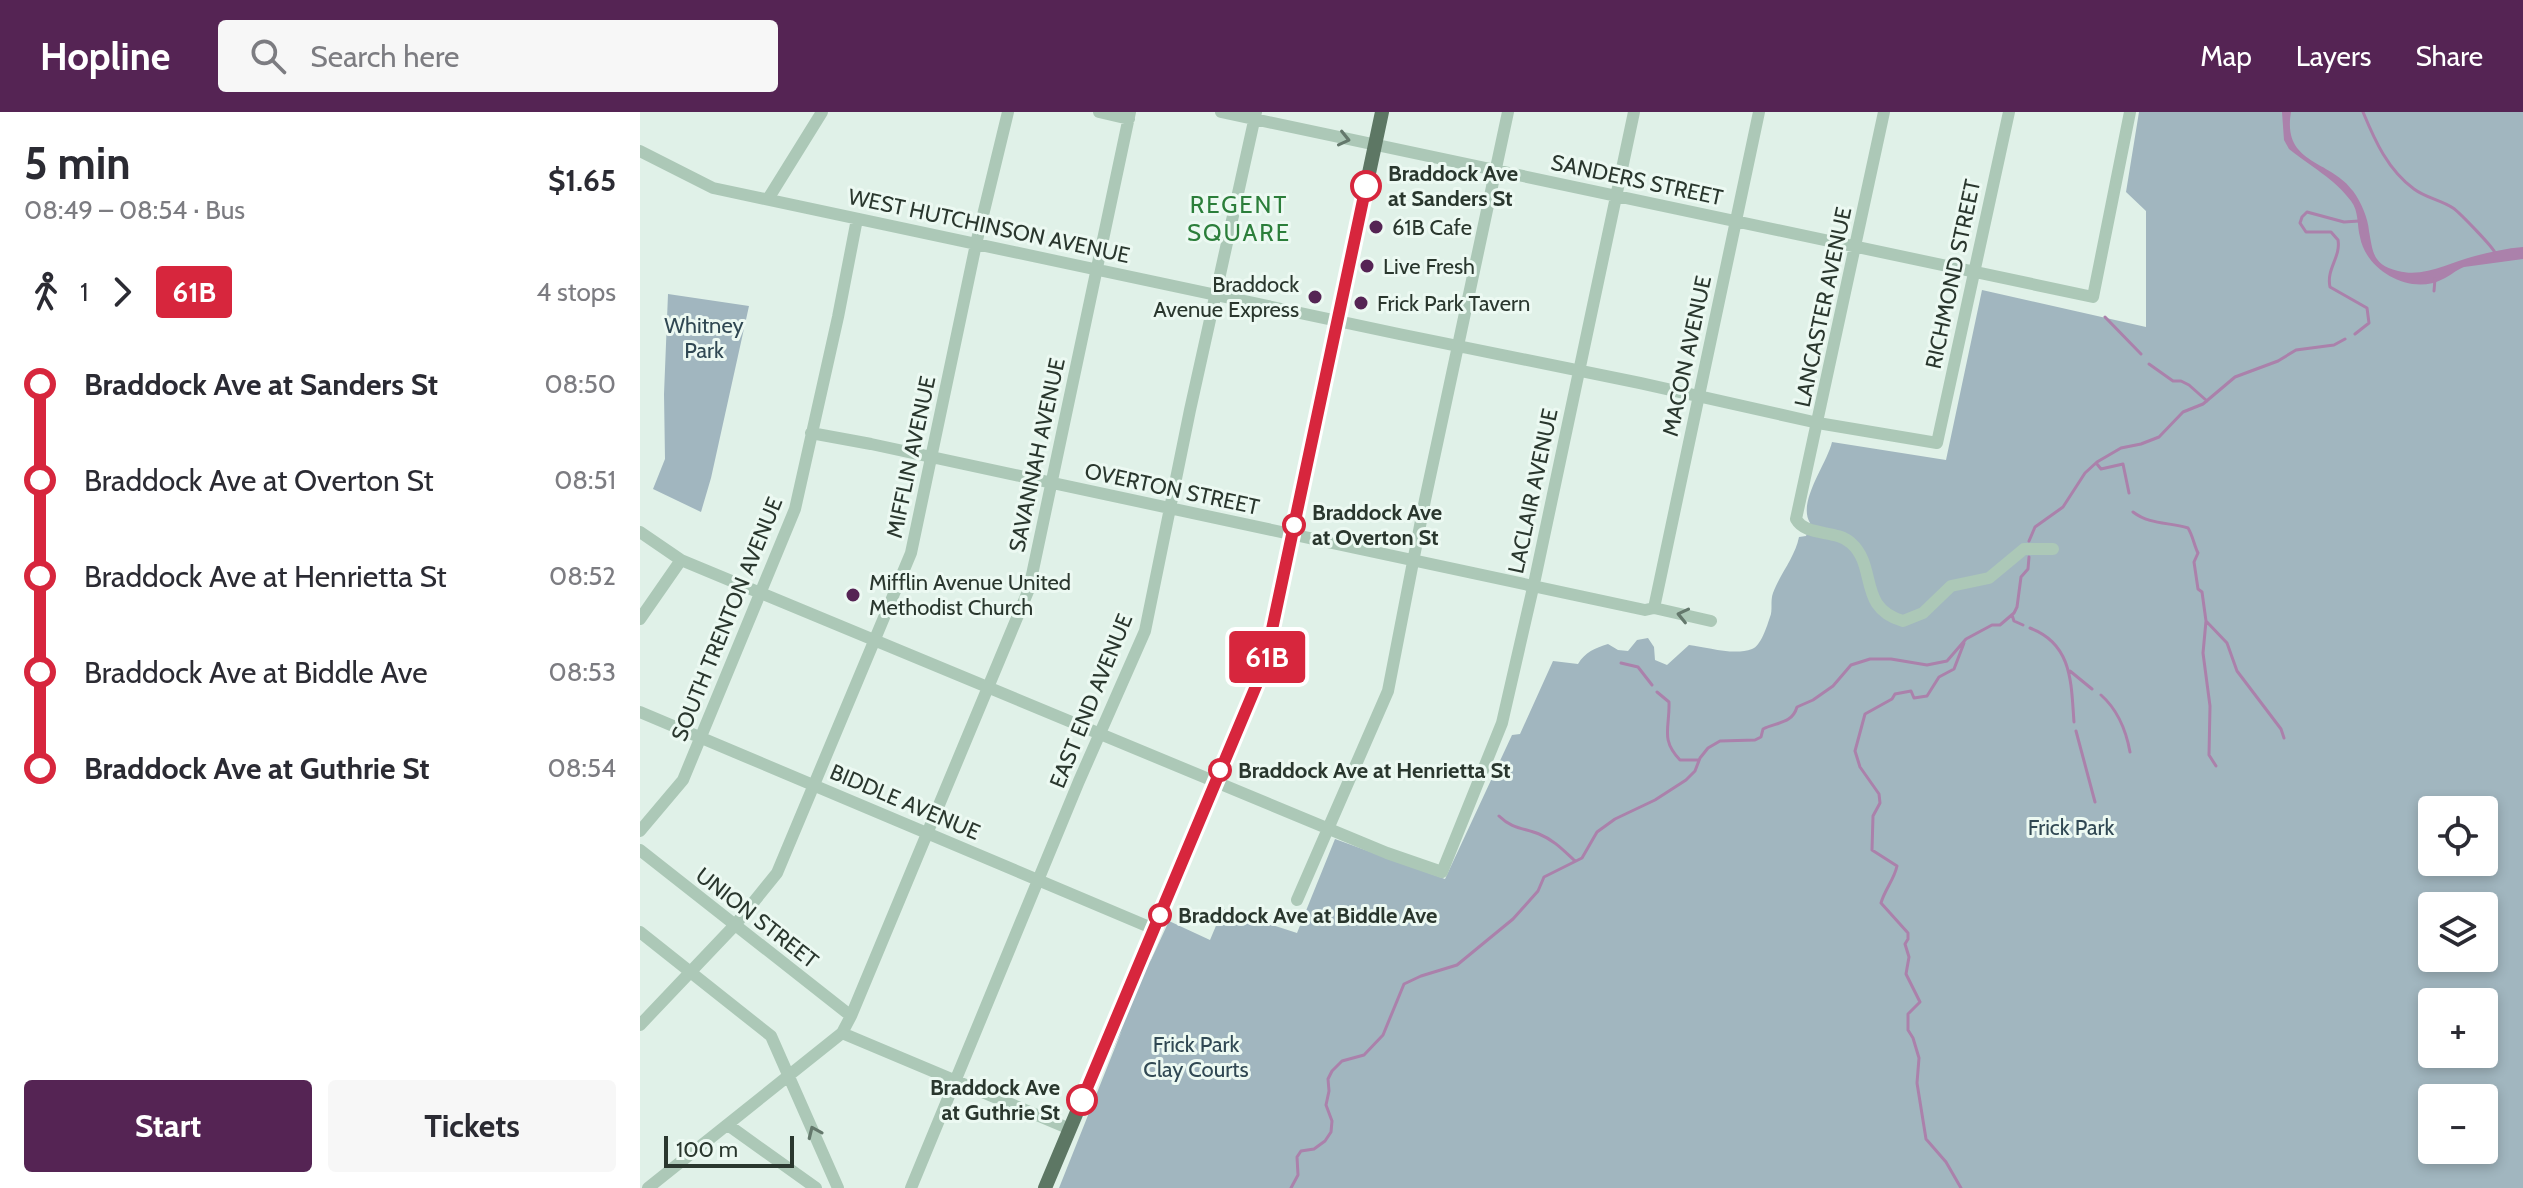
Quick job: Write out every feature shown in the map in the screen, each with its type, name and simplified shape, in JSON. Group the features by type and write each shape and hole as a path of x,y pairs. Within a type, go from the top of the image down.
{"main road":[{"path":"1045,1188 1264,667 1382,112"}],"street":[{"path":"768,199 822,112"},
{"name":"MIFFLIN AVENUE","path":"640,1025 692,973 777,873 911,553 976,244 1008,112"},
{"path":"1099,112 1130,115"},
{"name":"SANDERS STREET","path":"1221,112 1255,116 1375,146 2093,297 2130,112"},
{"path":"1297,900 1388,691 1425,500 1508,112"},
{"name":"LACLAIR AVENUE","path":"1330,829 1439,873 1444,870 1499,735 1534,587 1634,112"},
{"name":"MACON AVENUE","path":"1650,612 1759,112"},
{"name":"LANCASTER AVENUE","path":"1884,112 1796,519 1800,526 1840,535 1852,544 1863,558 1866,578 1881,610 1903,621 1923,613 1951,586 1989,578 2024,549 2053,549"},
{"name":"RICHMOND STREET","path":"1937,443 2009,112"},
{"name":"SAVANNAH AVENUE","path":"842,1033 1029,589 1130,115"},
{"name":"EAST END AVENUE","path":"911,1188 1145,631 1255,116"},
{"name":"WEST HUTCHINSON AVENUE","path":"640,151 713,188 1818,423 1937,443"},
{"name":"SOUTH TRENTON AVENUE","path":"640,831 683,780 795,509 857,219"},
{"name":"OVERTON STREET","path":"811,433 1650,612 1711,621"},
{"path":"640,532 681,560 1330,829"},
{"path":"640,619 681,560"},
{"name":"BIDDLE AVENUE","path":"640,712 1154,929"},
{"name":"UNION STREET","path":"640,850 851,1016"},
{"path":"640,932 771,1036 838,1188"},
{"path":"640,1176 650,1187 842,1033 1070,1129"},
{"path":"728,1125 816,1188"}],"green space":[{"name":"Frick Park","path":"2139,112 2523,112 2523,1188 1059,1188 1153,951 1150,962 1169,921 1210,940 1223,909 1297,933 1335,839 1445,879 1512,735 1520,734 1553,661 1578,664 1587,653 1599,647 1608,644 1628,651 1637,640 1648,638 1654,647 1655,660 1667,665 1689,645 1737,652 1752,649 1761,640 1769,621 1772,596 1799,537 1806,536 1810,523 1807,505 1810,494 1832,442 1946,460 1982,290 2146,327 2146,211 2126,192"},
{"name":"Whitney Park","path":"668,294 749,306 701,512 653,489 665,459"}],"shaded area":[{"path":"2282,112 2291,112 2290,129 2301,152 2343,181 2356,195 2366,216 2373,252 2383,265 2408,273 2418,272 2487,253 2523,247 2523,259 2464,267 2446,278 2417,284 2404,282 2380,270 2364,249 2355,209 2345,193 2289,149 2284,140"}],"waterway":[{"path":"2363,112 2378,144 2397,173 2419,192 2453,208 2495,253"},
{"path":"2355,334 2369,323 2367,308 2330,287 2338,240 2331,232 2306,232 2300,223 2307,212 2344,222 2359,221"},
{"path":"2434,291 2435,279"},
{"path":"2105,317 2141,354"},
{"path":"2029,541 2035,527 2063,507 2085,473 2097,462 2121,448 2159,437 2183,412 2203,404 2235,377 2278,361 2296,350 2334,345 2345,339"},
{"path":"2149,364 2173,381 2189,385 2207,401"},
{"path":"2097,464 2101,469 2123,464 2129,493"},
{"path":"2133,512 2153,521 2188,528 2198,553 2194,562 2206,621 2203,653 2210,706 2209,755 2216,766"},
{"path":"1291,1188 1298,1175 1297,1157 1301,1151 1314,1149 1331,1132 1332,1121 1326,1105 1328,1079 1332,1071 1342,1061 1364,1055 1383,1035 1404,984 1457,965 1513,919 1538,891 1544,877 1582,858 1597,832 1686,780 1708,748 1720,741 1755,740 1761,737 1763,729 1788,720 1797,707 1833,686 1851,665 1870,659 1927,665 1947,661 1966,639 1992,625 2000,625 2017,607 2021,577 2028,569 2029,557"},
{"path":"2012,615 2014,621 2023,625"},
{"path":"2206,621 2227,643 2237,671 2281,729 2284,738"},
{"path":"2030,628 2055,644 2062,655 2070,680 2074,722"},
{"path":"1961,1188 1946,1162 1926,1139 1917,1083 1919,1058 1908,1030 1908,1014 1920,1002 1906,974 1909,957 1905,944 1908,933 1881,903 1897,866 1872,850 1873,816 1880,803 1879,794 1860,767 1855,751 1865,714 1892,699 1895,694 1911,691 1914,698 1927,696 1939,677 1954,669 1964,643"},
{"path":"1621,663 1638,667 1652,685"},
{"path":"2070,671 2092,689"},
{"path":"1657,692 1669,702 1667,733 1674,753 1680,760 1698,760"},
{"path":"2101,695 2120,721 2130,752"},
{"path":"2076,731 2095,802"},
{"path":"1499,816 1513,826 1549,839 1575,861"}],"bus line":[{"name":"61B","path":"1082,1100 1264,667 1366,186"}],"place":[{"name":"Braddock Ave at Sanders St","path":"1366,186"},
{"name":"61B Cafe","path":"1376,227"},
{"name":"Live Fresh","path":"1367,266"},
{"name":"Braddock Avenue Express","path":"1315,297"},
{"name":"Frick Park Tavern","path":"1361,303"},
{"name":"Braddock Ave at Overton St","path":"1294,525"},
{"name":"Mifflin Avenue United Methodist Church","path":"853,595"},
{"name":"Braddock Ave at Henrietta St","path":"1220,770"},
{"name":"Braddock Ave at Biddle Ave","path":"1160,915"},
{"name":"Braddock Ave at Guthrie St","path":"1082,1100"}],"district":[{"name":"REGENT SQUARE","path":"1239,218"}],"park label":[{"name":"Frick Park Clay Courts","path":"1196,1056"}]}
